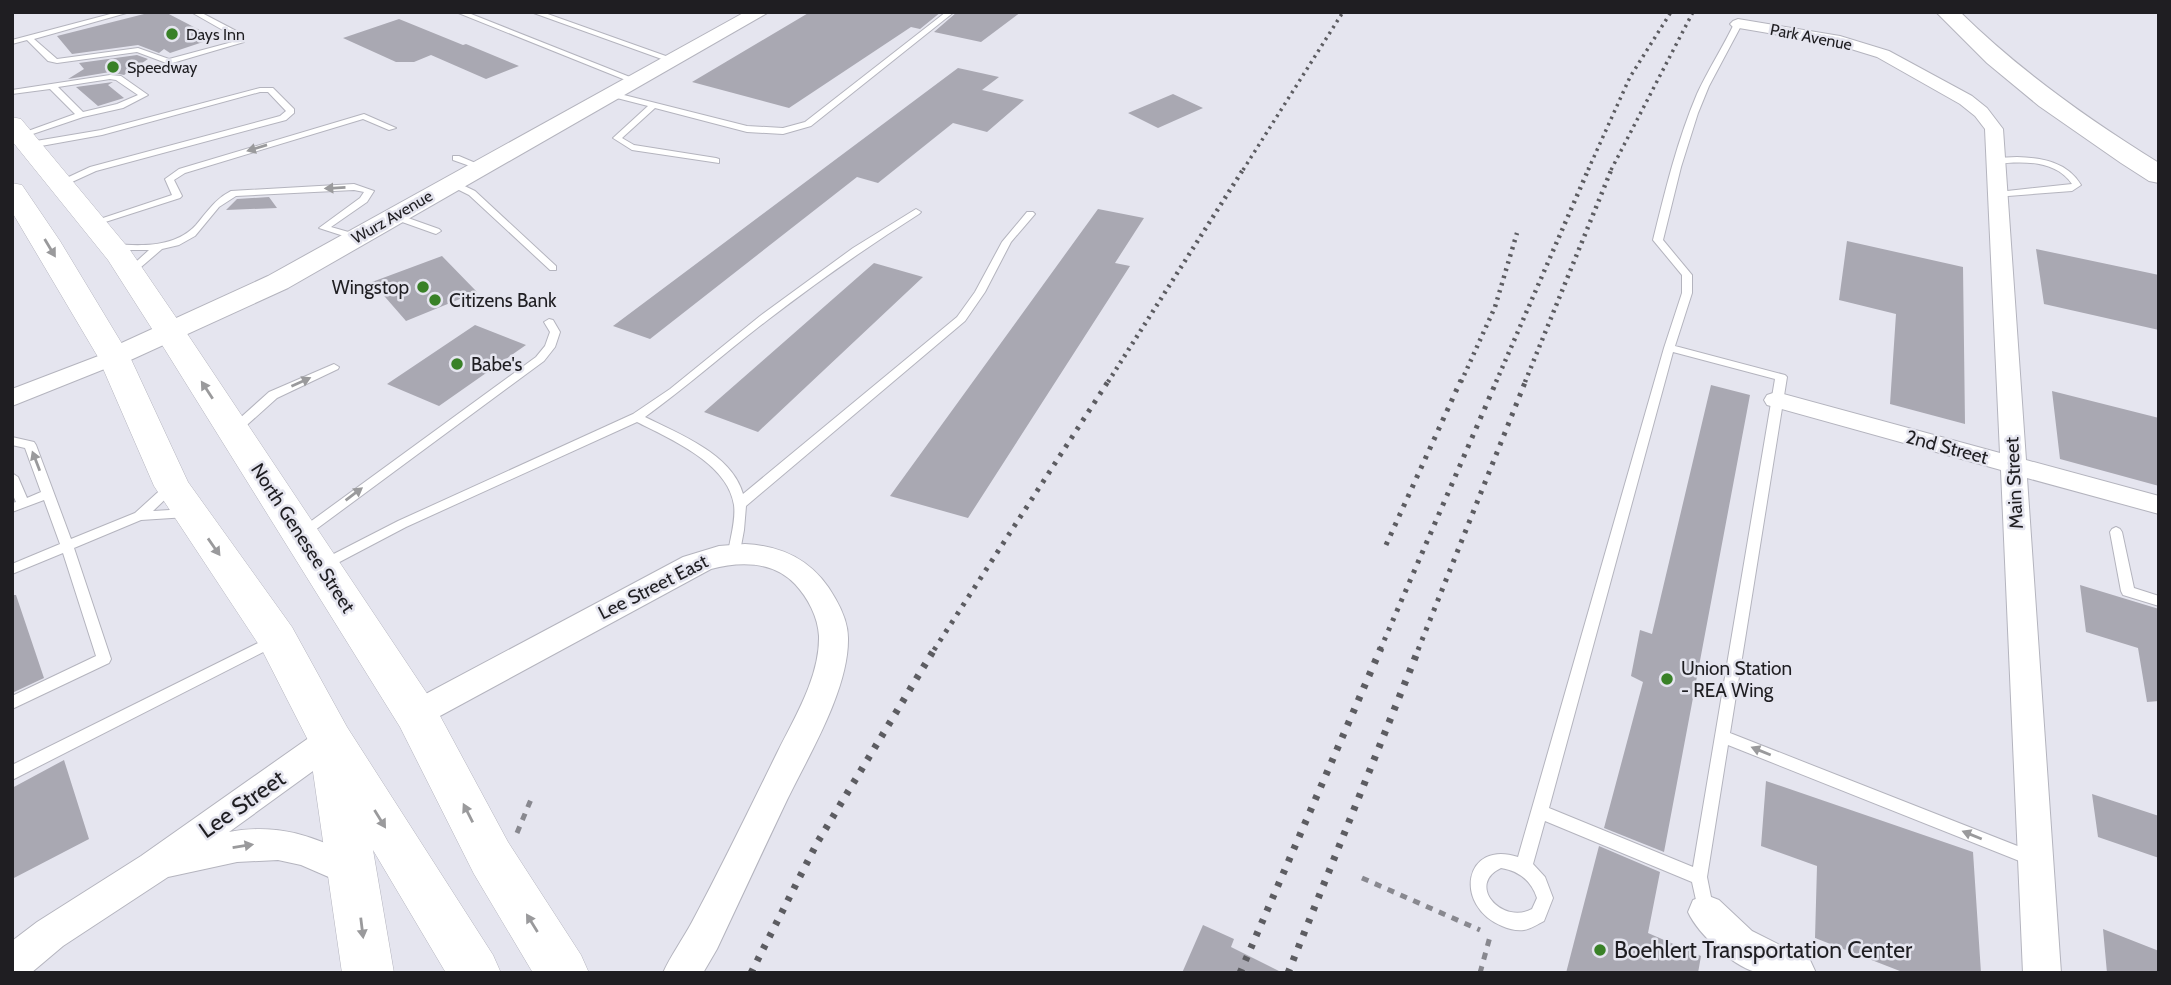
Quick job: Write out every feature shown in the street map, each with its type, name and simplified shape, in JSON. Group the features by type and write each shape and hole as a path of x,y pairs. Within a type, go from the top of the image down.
{"main road":[{"path":"1947,12 1994,58 2047,100 2159,174"},
{"path":"1970,12 2043,76 2092,113 2159,155"},
{"name":"North Genesee Street","path":"19,135 112,247 170,332 416,714 491,858 564,973"},
{"path":"12,191 46,241 114,357 181,500 277,638 331,740 475,973"},
{"path":"331,740 368,973"}],"street":[{"name":"Wurz Avenue","path":"12,398 114,357 278,282 760,12"},
{"name":"Park Avenue","path":"1738,24 1840,41 1883,54"},
{"name":"Main Street","path":"1883,54 1930,79 1981,112 1994,128 2042,973"},
{"name":"2nd Street","path":"1776,400 2159,505"},
{"name":"Lee Street East","path":"416,714 693,564 718,555 754,553 780,559 802,573 825,601 834,643 816,705 704,937 682,973"},
{"name":"Lee Street","path":"12,965 50,934 153,867 331,740"},
{"name":"Lee Street","path":"153,867 252,844 279,844 354,872"},
{"path":"1706,912 1739,943 1797,973"}],"lane":[{"path":"12,42 127,12"},
{"path":"29,38 51,59 57,61 138,50 169,62 240,42 239,36 194,12"},
{"path":"458,12 636,81"},
{"path":"534,12 673,60"},
{"path":"612,94 747,129 783,131 808,124 951,12"},
{"path":"1524,866 1669,348 1687,293 1687,275 1658,240 1677,163 1701,96 1720,56 1731,45 1738,24"},
{"path":"12,92 110,77 118,78 144,95 120,106 81,115 19,135"},
{"path":"51,85 81,115"},
{"path":"19,135 102,132 260,90 270,90 291,111 283,118 93,169 61,184"},
{"path":"653,105 617,138 632,147 716,161"},
{"path":"93,223 177,196 169,179 181,171 364,116 392,128"},
{"path":"456,158 481,167"},
{"path":"1996,161 2020,158 2044,163 2068,173 2077,185 2072,188 1998,195"},
{"path":"452,183 472,193 553,268"},
{"path":"112,247 158,247 191,235 223,197 234,193 354,187 369,191 363,200 324,228 356,237"},
{"path":"311,551 402,524 637,417 856,250 916,212"},
{"path":"740,504 961,319 981,291 1002,246 1014,228 1030,214"},
{"path":"394,216 436,231"},
{"path":"130,272 158,247"},
{"path":"311,551 540,359 550,347 555,332 550,323"},
{"path":"1669,348 1781,377 1699,877 1706,912"},
{"path":"233,430 273,395 334,367"},
{"path":"637,417 698,450 729,475 740,504 734,554"},
{"path":"12,441 30,445 67,545 104,659 12,703"},
{"path":"12,477 18,506 48,494"},
{"path":"139,516 181,500"},
{"path":"12,569 181,500"},
{"path":"2116,532 2128,591 2159,601"},
{"path":"12,773 277,638"},
{"path":"1722,736 2036,861"},
{"path":"1540,813 1699,877"},
{"path":"1500,860 1524,866 1534,875 1545,898 1538,915 1524,922 1516,922 1497,915 1479,896 1479,875 1484,867 1500,860"}],"path":[{"path":"1362,878 1490,935"},
{"path":"1480,973 1497,915"}],"building":[{"name":"Days Inn","path":"152,12 165,12 215,38 170,53 164,49 159,53 138,45 72,54 57,36"},
{"path":"810,12 941,12 920,29 911,27 789,108 692,82"},
{"path":"957,12 1021,12 981,42 934,32"},
{"path":"399,19 519,66 486,79 431,55 414,62 396,62 343,38"},
{"path":"137,55 148,59 124,75 110,72 68,79 84,69 79,63"},
{"path":"958,68 999,77 982,90 1024,100 987,132 953,123 878,183 857,177 650,339 613,326"},
{"path":"113,82 108,85 124,98 98,106 76,87"},
{"path":"1173,94 1203,108 1158,128 1128,113"},
{"path":"269,197 277,208 226,210 237,199"},
{"path":"1098,209 1144,218 1115,263 1130,266 968,518 890,496"},
{"path":"1847,241 1963,267 1965,424 1890,404 1896,314 1839,300"},
{"path":"2036,249 2159,275 2159,330 2044,304"},
{"path":"442,256 477,292 406,321 372,282"},
{"path":"874,263 923,277 758,432 704,412"},
{"name":"Babe's","path":"475,325 526,345 439,406 387,384"},
{"name":"Union Station - REA Wing","path":"1711,385 1750,395 1664,852 1604,828 1643,682 1631,676 1640,630 1652,634"},
{"path":"2052,391 2159,418 2159,486 2060,459"},
{"path":"2080,585 2159,609 2159,701 2147,702 2138,648 2086,632"},
{"path":"12,595 16,595 44,678 12,693"},
{"path":"64,760 89,839 12,879 12,788"},
{"path":"1766,781 1973,852 1981,973 1905,973 1815,938 1817,866 1761,846"},
{"path":"2092,794 2159,816 2159,858 2098,837"},
{"path":"1599,846 1660,872 1648,933 1701,956 1698,973 1566,973"},
{"path":"1203,925 1234,939 1231,947 1283,973 1182,973"},
{"path":"2103,929 2159,951 2159,973 2107,973"}],"railway":[{"path":"1243,170 1343,12"},
{"path":"1588,170 1630,77 1671,12"},
{"path":"1612,168 1693,12"},
{"path":"1108,382 1244,168"},
{"path":"1496,382 1589,168"},
{"path":"1525,382 1612,168"},
{"path":"1461,382 1495,307 1517,233"},
{"path":"934,650 1109,380"},
{"path":"1386,545 1461,380"},
{"path":"1380,650 1497,380"},
{"path":"1418,650 1526,380"},
{"path":"751,973 817,843 935,648"},
{"path":"1240,973 1381,648"},
{"path":"1288,973 1419,648"}],"place":[{"name":"Days Inn","path":"172,34"},
{"name":"Speedway","path":"113,67"},
{"name":"Wingstop","path":"423,287"},
{"name":"Citizens Bank","path":"435,300"},
{"name":"Babe's","path":"457,364"},
{"name":"Union Station - REA Wing","path":"1667,679"},
{"name":"Boehlert Transportation Center","path":"1600,950"}]}
